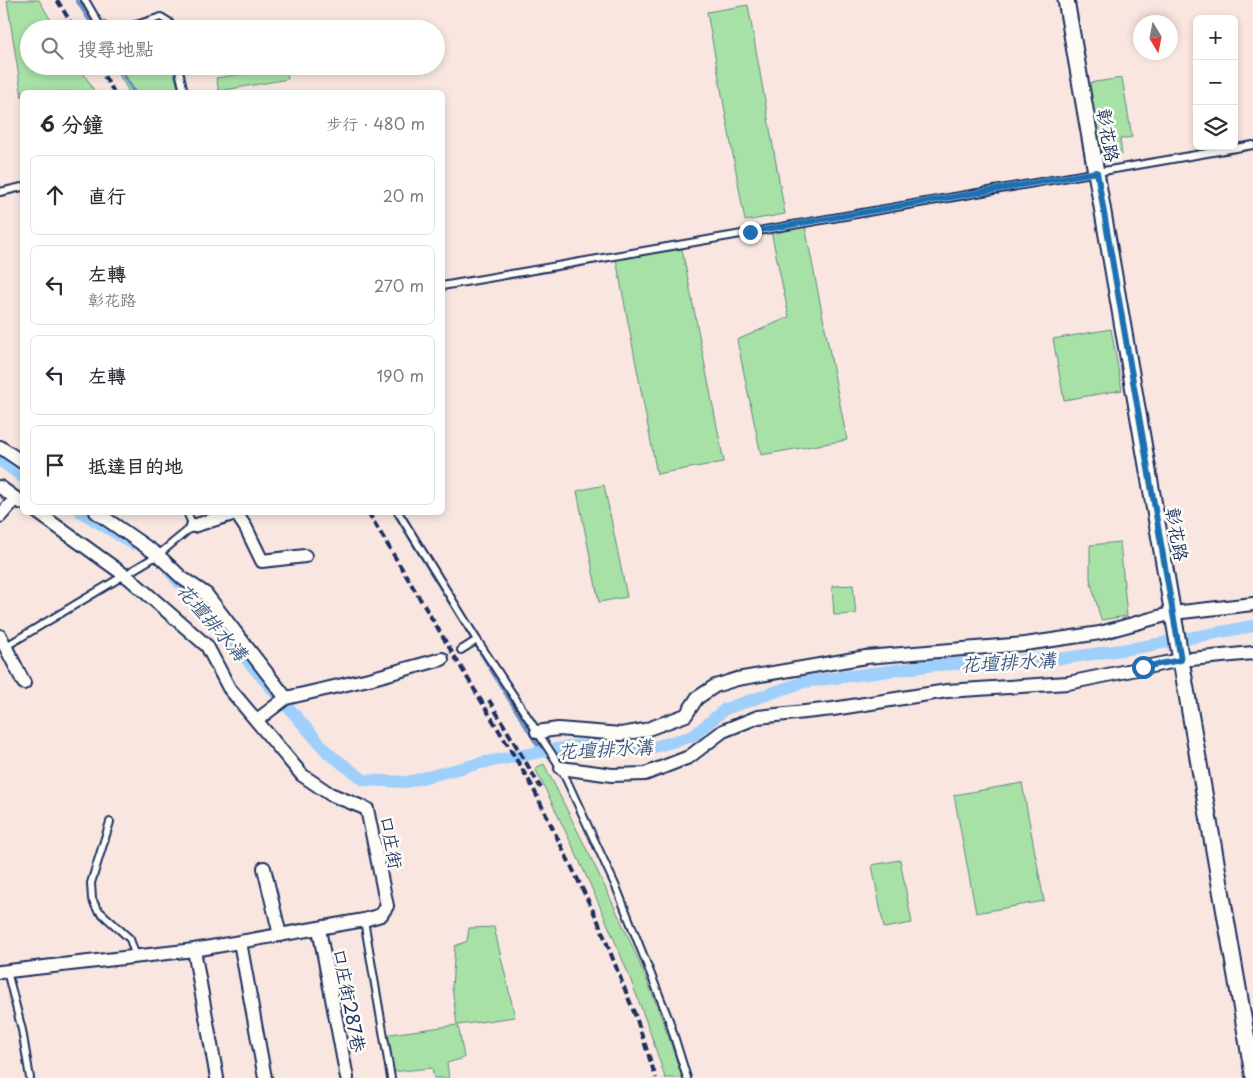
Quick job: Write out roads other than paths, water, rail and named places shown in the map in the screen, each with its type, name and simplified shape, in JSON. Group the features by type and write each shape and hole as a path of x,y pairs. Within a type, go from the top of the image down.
{"street":[{"name":"彰花路","path":"1066,0 1253,1074"},
{"path":"0,447 20,461"},
{"path":"0,487 19,500 0,516"},
{"name":"口庄街","path":"3,971 194,950 364,920 381,915 387,906 368,809 330,794 302,775 260,718 228,688 207,646 124,574 41,515"},
{"path":"100,515 158,555 182,578 206,594 284,700"},
{"path":"193,526 229,515"},
{"path":"237,515 262,561 305,556"},
{"path":"540,736 558,729 620,734 645,730 686,715 697,698 715,686 737,679 866,657 1025,644 1100,633 1253,604"},
{"path":"2,644 24,683"},
{"path":"559,766 612,775 646,774 689,757 723,731 758,717 833,709 886,699 947,691 1068,683 1180,656 1253,653"},
{"path":"260,718 284,700 442,659"},
{"path":"264,868 280,935"},
{"name":"口庄街287巷","path":"319,928 347,1078"},
{"path":"240,942 265,1078"},
{"path":"194,950 217,1078"}],"lane":[{"path":"85,0 97,20"},
{"path":"152,20 161,17 166,20"},
{"path":"180,75 184,90"},
{"path":"445,285 1253,145"},
{"path":"0,192 20,187"},
{"path":"2,644 158,555 193,526 188,515"},
{"path":"400,515 477,640 559,766 617,889 669,1020 687,1078"},
{"path":"461,650 477,640"},
{"path":"110,822 91,883 92,899 97,908 130,939 136,957"},
{"path":"364,920 391,1078"},
{"path":"3,971 22,1030 30,1078"}],"waterway":[{"path":"77,0 89,20"},
{"path":"124,75 133,90"},
{"name":"花壇排水溝","path":"0,460 20,475"},
{"name":"花壇排水溝","path":"86,515 133,544"},
{"path":"396,515 542,752"},
{"name":"花壇排水溝","path":"170,572 328,753 364,780 407,782 481,763 573,746 604,745 647,749 693,736 725,709 804,682 936,665 1066,658 1141,647 1253,626"}],"railway":[{"path":"57,0 69,20"},
{"path":"104,75 113,90"},
{"path":"370,515 531,784 598,921 637,1020 656,1078"},
{"path":"489,700 541,788"}]}
